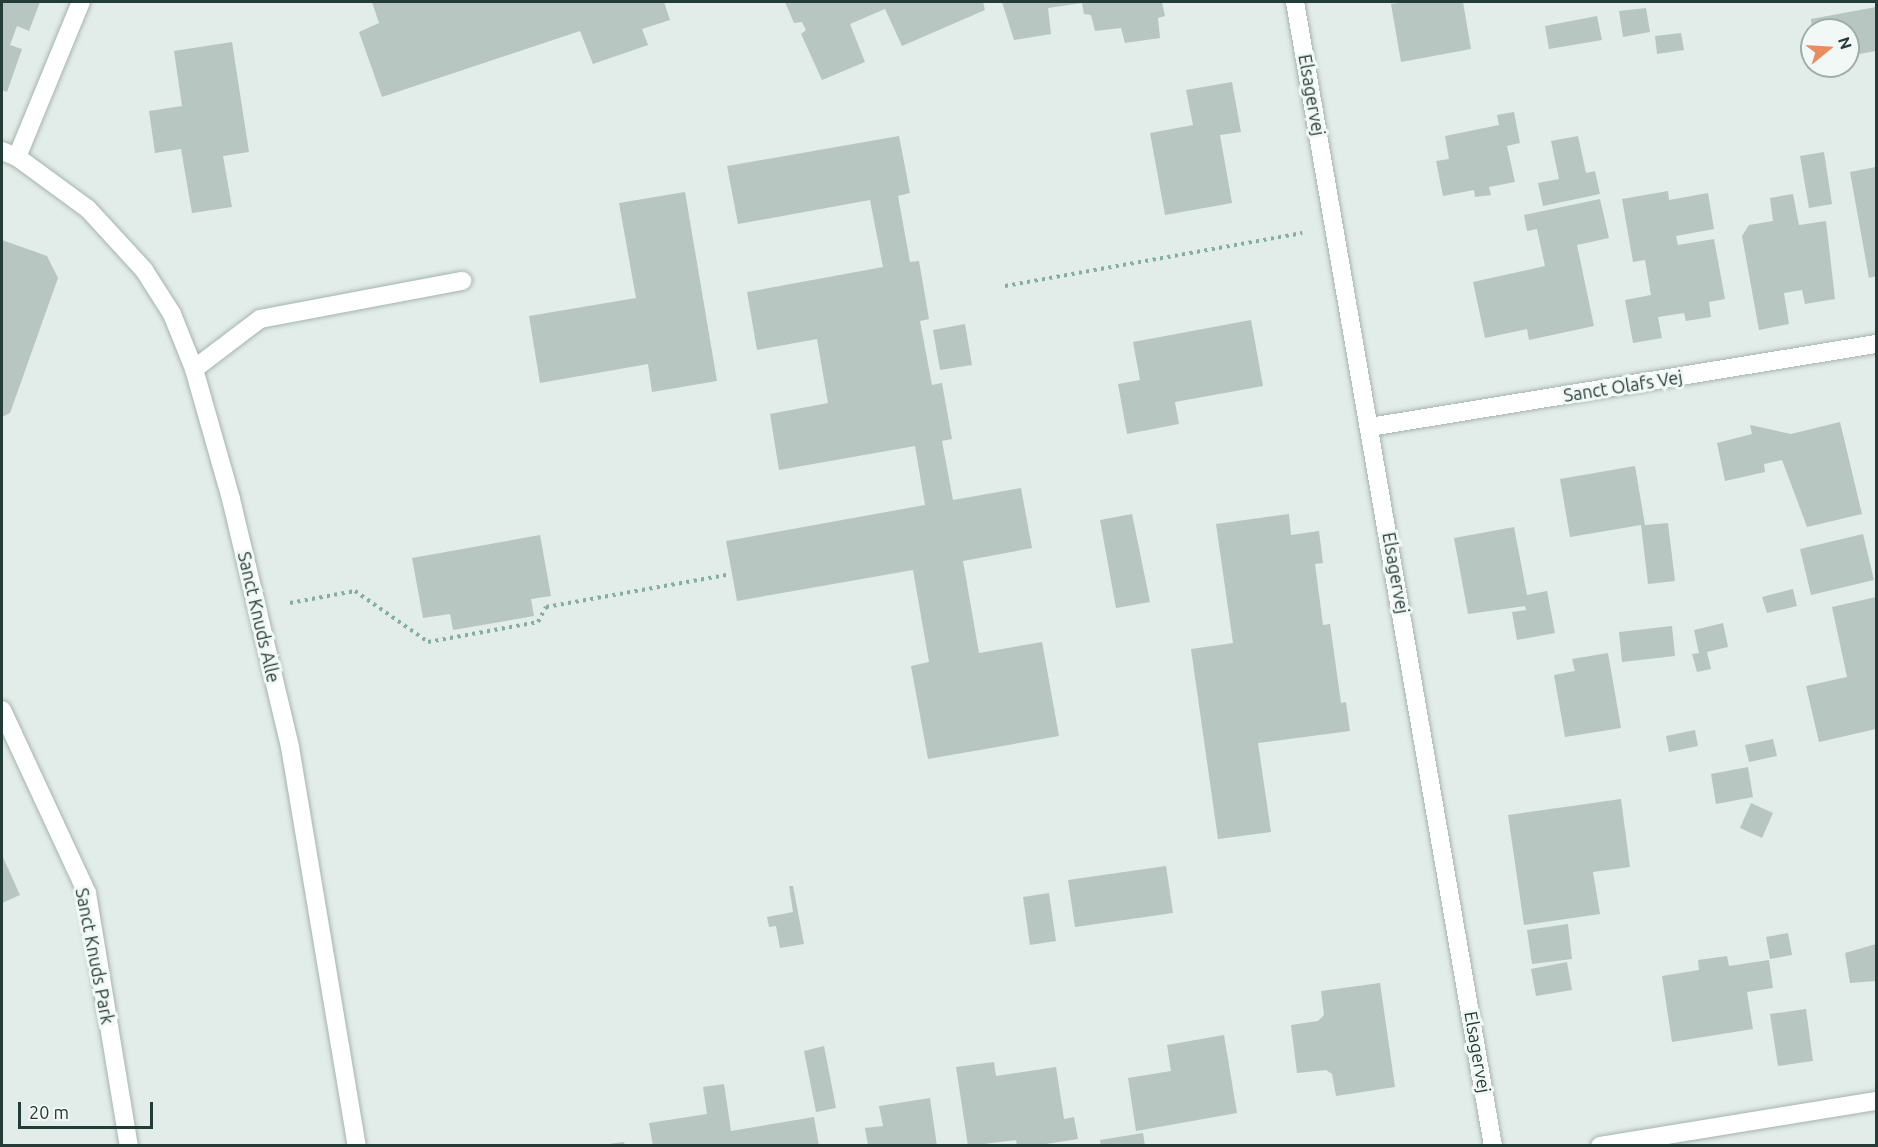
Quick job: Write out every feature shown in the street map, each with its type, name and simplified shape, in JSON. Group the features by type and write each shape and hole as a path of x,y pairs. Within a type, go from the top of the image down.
{"street":[{"name":"Sanct Knuds Alle","path":"81,2 9,154 88,209 144,270 172,314 194,369 257,609 290,747 357,1146"},
{"name":"Elsagervej","path":"1295,2 1493,1146"},
{"path":"194,369 260,319 462,281"},
{"name":"Sanct Olafs Vej","path":"1370,427 1876,344"},
{"name":"Sanct Knuds Park","path":"2,710 87,893 129,1146"},
{"path":"1600,1146 1876,1101"}],"path":[{"path":"1005,286 1335,227"},
{"path":"257,609 355,591 428,642 538,622 546,607 726,575"}],"building":[{"path":"2,2 40,2 29,31 17,26 10,45 22,49 7,92 2,90"},
{"path":"372,2 664,2 670,20 642,29 648,45 593,64 580,31 382,97 359,32 379,23"},
{"path":"785,2 983,2 985,10 902,46 885,9 850,24 865,62 822,80 801,34 806,30 802,22 794,23"},
{"path":"1002,2 1162,2 1165,16 1158,18 1160,38 1125,43 1121,28 1095,31 1091,15 1084,14 1082,3 1048,8 1051,34 1014,40"},
{"path":"1463,2 1471,49 1401,62 1391,4"},
{"path":"1876,7 1876,51 1860,54 1860,18 1816,18"},
{"path":"1646,8 1650,32 1623,37 1619,11"},
{"path":"1597,16 1602,40 1549,49 1545,26"},
{"path":"1681,33 1684,50 1657,54 1655,36"},
{"path":"232,42 249,152 223,156 232,207 192,213 181,149 155,153 149,111 182,106 174,51"},
{"path":"1232,82 1241,132 1220,135 1232,203 1165,215 1150,133 1193,125 1186,90"},
{"path":"1514,112 1520,143 1507,146 1515,182 1489,187 1491,195 1475,197 1474,190 1443,196 1436,161 1449,159 1445,136 1499,125 1497,115"},
{"path":"899,136 910,193 898,196 910,262 919,261 929,319 920,321 932,385 942,383 952,439 942,441 953,500 1021,488 1032,548 963,561 979,653 1042,642 1059,736 928,759 911,666 929,662 913,570 737,601 726,541 925,505 915,446 779,470 770,414 828,403 817,339 757,350 747,292 883,267 870,200 738,224 727,166"},
{"path":"1578,136 1586,173 1595,171 1600,194 1543,206 1538,183 1559,179 1551,141"},
{"path":"1824,152 1832,204 1809,208 1800,156"},
{"path":"1876,167 1876,276 1869,278 1850,172"},
{"path":"1668,191 1669,200 1708,193 1714,229 1676,236 1678,245 1714,239 1725,299 1709,302 1711,317 1686,321 1684,313 1658,317 1662,338 1633,343 1625,300 1651,295 1645,260 1633,262 1622,199"},
{"path":"685,192 717,381 652,392 648,364 540,383 529,316 636,298 619,203"},
{"path":"1793,194 1799,225 1826,221 1835,299 1805,304 1802,290 1784,293 1789,324 1759,330 1742,236 1749,225 1773,221 1770,198"},
{"path":"1600,199 1609,238 1577,245 1594,326 1529,340 1527,329 1485,338 1473,282 1545,266 1537,229 1527,231 1524,215"},
{"path":"2,240 47,256 58,278 10,413 2,417"},
{"path":"1251,320 1263,386 1175,402 1179,424 1127,434 1118,384 1140,380 1133,342"},
{"path":"965,324 972,365 940,370 933,330"},
{"path":"1840,422 1862,514 1807,527 1782,460 1764,464 1765,472 1725,481 1717,443 1752,434 1750,425 1791,434"},
{"path":"1635,466 1645,525 1668,523 1675,581 1648,584 1641,525 1570,537 1560,479"},
{"path":"1132,514 1150,602 1116,608 1100,520"},
{"path":"1289,514 1291,535 1319,531 1323,563 1315,564 1323,625 1330,624 1341,703 1346,702 1350,731 1258,743 1271,832 1218,839 1191,649 1233,643 1216,524"},
{"path":"1514,527 1527,595 1547,591 1555,633 1517,640 1512,612 1526,610 1525,606 1468,614 1454,538"},
{"path":"1863,534 1874,580 1811,595 1800,549"},
{"path":"540,535 551,596 531,599 534,616 453,630 450,614 423,618 412,558"},
{"path":"1793,589 1797,606 1767,613 1762,597"},
{"path":"1876,597 1876,729 1819,742 1806,686 1847,677 1832,607"},
{"path":"1723,623 1728,647 1707,652 1711,669 1697,672 1692,654 1699,653 1694,630"},
{"path":"1672,626 1675,656 1622,662 1619,632"},
{"path":"1608,653 1621,728 1565,737 1554,675 1575,671 1572,659"},
{"path":"1695,730 1698,746 1669,752 1666,736"},
{"path":"1773,739 1777,756 1749,762 1745,745"},
{"path":"1748,767 1753,797 1716,804 1711,774"},
{"path":"1621,799 1630,867 1593,872 1600,914 1524,925 1508,815"},
{"path":"1751,803 1773,813 1762,838 1740,828"},
{"path":"2,855 20,895 2,903"},
{"path":"1166,866 1173,913 1075,927 1068,880"},
{"path":"789,886 793,886 804,944 780,948 776,926 769,927 767,917 793,912"},
{"path":"1049,893 1056,941 1030,945 1023,897"},
{"path":"1568,924 1572,959 1532,964 1527,930"},
{"path":"1788,933 1792,955 1770,959 1766,937"},
{"path":"1876,944 1876,981 1850,983 1845,953"},
{"path":"1727,956 1729,966 1769,960 1773,988 1747,992 1753,1029 1672,1042 1662,976 1699,970 1698,960"},
{"path":"1567,962 1572,990 1536,996 1531,969"},
{"path":"1380,983 1395,1087 1336,1096 1332,1074 1326,1070 1297,1073 1291,1025 1318,1021 1324,1015 1321,991"},
{"path":"1806,1009 1813,1061 1778,1066 1770,1014"},
{"path":"1224,1035 1237,1113 1136,1131 1128,1078 1171,1071 1167,1045"},
{"path":"824,1046 836,1108 816,1112 804,1051"},
{"path":"994,1062 996,1076 1056,1067 1064,1119 1074,1117 1078,1139 1033,1146 1017,1146 1016,1140 968,1146 956,1067"},
{"path":"724,1084 731,1131 814,1117 819,1146 653,1146 649,1123 707,1114 703,1087"},
{"path":"930,1098 937,1146 868,1146 865,1128 883,1126 879,1106"},
{"path":"1143,1133 1145,1146 1101,1146 1100,1140"},
{"path":"624,1142 625,1146 609,1146 609,1144"}]}
